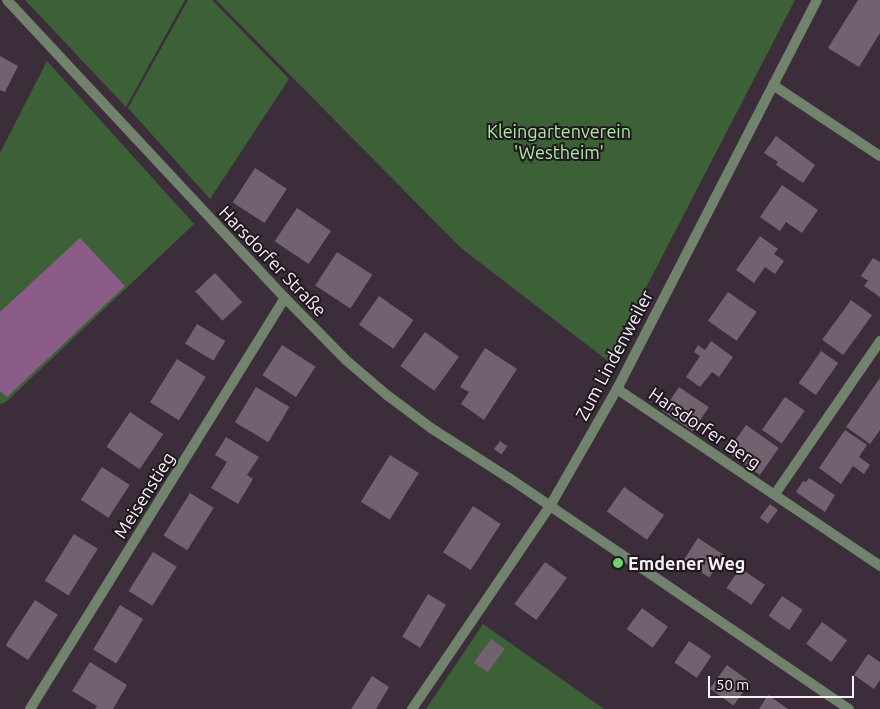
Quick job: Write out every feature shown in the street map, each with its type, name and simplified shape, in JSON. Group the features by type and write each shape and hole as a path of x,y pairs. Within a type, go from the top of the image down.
{"street":[{"name":"Harsdorfer Straße","path":"7,0 285,298 347,360 399,405 550,506"},
{"name":"Zum Lindenweiler","path":"412,709 550,506 617,389 817,0"},
{"path":"773,85 879,155"},
{"name":"Meisenstieg","path":"30,709 285,298"},
{"path":"775,494 880,341"},
{"name":"Harsdorfer Berg","path":"617,389 880,566"},
{"path":"550,506 849,709"}],"green space":[{"path":"25,0 185,0 126,107"},
{"path":"188,0 212,0 289,79 210,199 128,108"},
{"name":"Kleingartenverein 'Westheim'","path":"216,0 795,0 608,361 461,248"},
{"path":"47,61 194,224 6,402 0,404 0,153"},
{"path":"483,624 604,709 426,709"}],"shaded area":[{"path":"80,238 125,286 7,397 0,391 0,312"}],"building":[{"path":"858,0 880,0 880,33 859,67 828,48"},
{"path":"0,56 18,66 5,92 0,90"},
{"path":"776,136 815,165 803,183 776,165 778,162 764,153"},
{"path":"255,168 287,189 265,223 233,202"},
{"path":"782,185 818,210 802,233 786,222 780,231 760,217"},
{"path":"297,208 331,231 309,264 275,241"},
{"path":"760,236 778,249 774,254 784,261 775,274 765,267 754,283 736,270"},
{"path":"337,252 372,275 350,308 315,286"},
{"path":"873,258 880,262 880,297 864,286 868,281 861,276"},
{"path":"215,273 242,302 223,321 195,291"},
{"path":"728,292 757,312 737,341 708,321"},
{"path":"379,296 413,320 393,349 359,325"},
{"path":"851,300 872,315 843,355 822,340"},
{"path":"197,324 225,341 213,361 185,344"},
{"path":"425,332 459,357 434,391 400,366"},
{"path":"711,341 733,357 719,377 712,372 700,387 686,377 700,356 694,352 698,345 705,350"},
{"path":"282,345 316,367 296,397 262,375"},
{"path":"485,348 517,369 484,420 461,404 469,392 460,387"},
{"path":"821,351 838,363 816,395 799,383"},
{"path":"177,359 206,377 179,420 150,402"},
{"path":"880,378 880,430 870,444 846,427"},
{"path":"256,387 289,407 268,442 235,422"},
{"path":"679,387 709,407 693,431 663,411"},
{"path":"785,397 805,411 782,444 762,430"},
{"path":"130,412 163,434 140,469 107,447"},
{"path":"746,425 779,448 760,475 727,452"},
{"path":"845,430 867,445 859,457 870,465 864,474 853,466 841,484 819,468"},
{"path":"226,437 259,457 247,475 253,479 238,504 211,488 227,462 215,455"},
{"path":"500,441 507,446 501,454 494,449"},
{"path":"390,455 419,473 390,520 361,502"},
{"path":"102,467 130,485 108,518 81,500"},
{"path":"809,478 835,495 825,512 796,492 803,481 806,482"},
{"path":"624,487 664,515 647,540 607,512"},
{"path":"190,493 214,508 187,550 164,535"},
{"path":"770,504 778,510 768,524 760,518"},
{"path":"473,506 501,524 471,570 443,552"},
{"path":"74,534 98,549 69,595 45,581"},
{"path":"698,538 724,555 709,578 683,561"},
{"path":"153,552 177,567 152,606 129,591"},
{"path":"545,562 567,578 536,620 514,604"},
{"path":"740,568 765,585 751,605 727,588"},
{"path":"428,594 446,605 420,648 402,637"},
{"path":"782,596 803,610 789,630 769,616"},
{"path":"35,600 58,615 28,660 6,645"},
{"path":"120,605 143,619 116,663 93,650"},
{"path":"642,608 668,627 653,648 627,629"},
{"path":"822,622 847,640 831,662 806,644"},
{"path":"491,639 505,649 488,672 474,662"},
{"path":"689,641 711,656 697,678 674,663"},
{"path":"868,654 880,662 880,680 874,689 854,675"},
{"path":"90,662 127,685 113,709 95,709 97,706 72,691"},
{"path":"727,665 750,682 733,706 710,688"},
{"path":"372,676 389,687 376,709 351,709"},
{"path":"768,695 788,709 759,709"}],"place":[{"name":"Emdener Weg","path":"618,563"}]}
